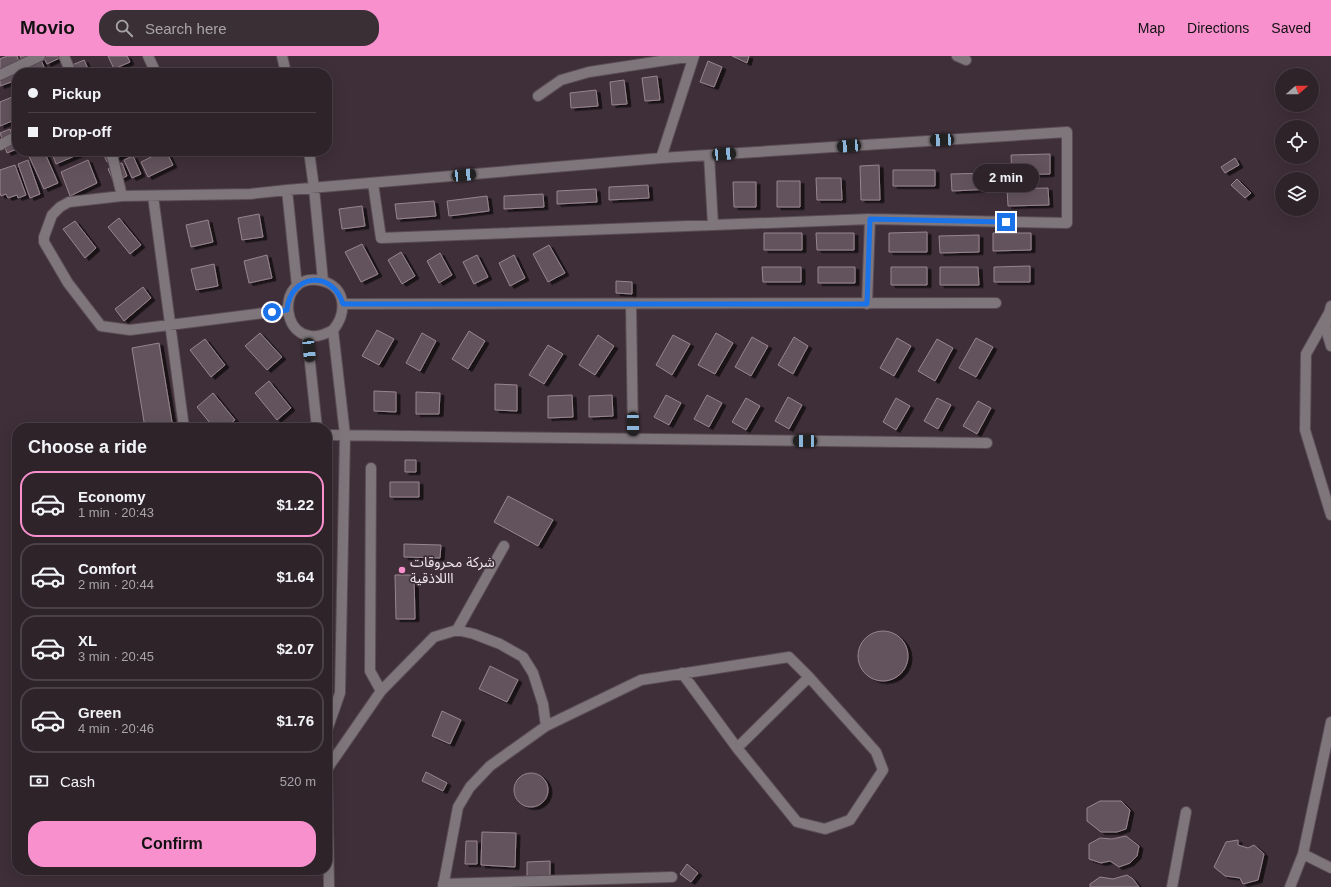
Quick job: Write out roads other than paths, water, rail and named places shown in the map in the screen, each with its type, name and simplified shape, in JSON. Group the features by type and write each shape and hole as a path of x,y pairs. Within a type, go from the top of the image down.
{"street":[{"path":"15,68 40,56"},
{"path":"64,56 69,68"},
{"path":"148,56 154,68"},
{"path":"282,56 285,68"},
{"path":"538,96 561,80 589,72 694,56 661,158"},
{"path":"0,75 12,69"},
{"path":"287,310 130,330 101,326 68,283 44,242 52,215 64,204 69,202 122,196 250,194 288,190 661,158 1067,132 1067,223 870,219 381,238 373,183"},
{"path":"0,145 12,139"},
{"path":"709,155 713,225"},
{"path":"112,156 122,196"},
{"path":"310,156 323,281"},
{"path":"288,190 297,286"},
{"path":"153,196 183,423"},
{"path":"867,304 870,219"},
{"path":"314,280 323,281 336,290 343,304 342,314 339,323 332,330 315,336 307,335 293,326 287,310 287,301 297,286 314,280"},
{"path":"343,304 996,304"},
{"path":"631,304 633,438"},
{"path":"1331,306 1328,323 1331,346"},
{"path":"1328,323 1306,354 1305,430 1331,515"},
{"path":"332,330 345,435 340,693 332,716"},
{"path":"307,335 316,423"},
{"path":"332,435 987,443"},
{"path":"371,468 370,671 381,691"},
{"path":"457,630 504,546"},
{"path":"332,762 381,691 434,637 457,630 474,634 500,644 523,657 533,673 543,704 546,726"},
{"path":"672,877 443,885 458,807 470,787 490,766 546,726 641,680 682,673 789,657 809,677 876,752 883,770 850,820 824,829 797,822 737,748 682,673"},
{"path":"737,748 809,677"},
{"path":"1290,887 1303,854 1331,722"},
{"path":"1172,887 1186,812"},
{"path":"1303,854 1331,868"},
{"path":"328,875 328,887"}],"place":[{"name":"شركة محروقات االلاذقية","path":"402,570"}]}
